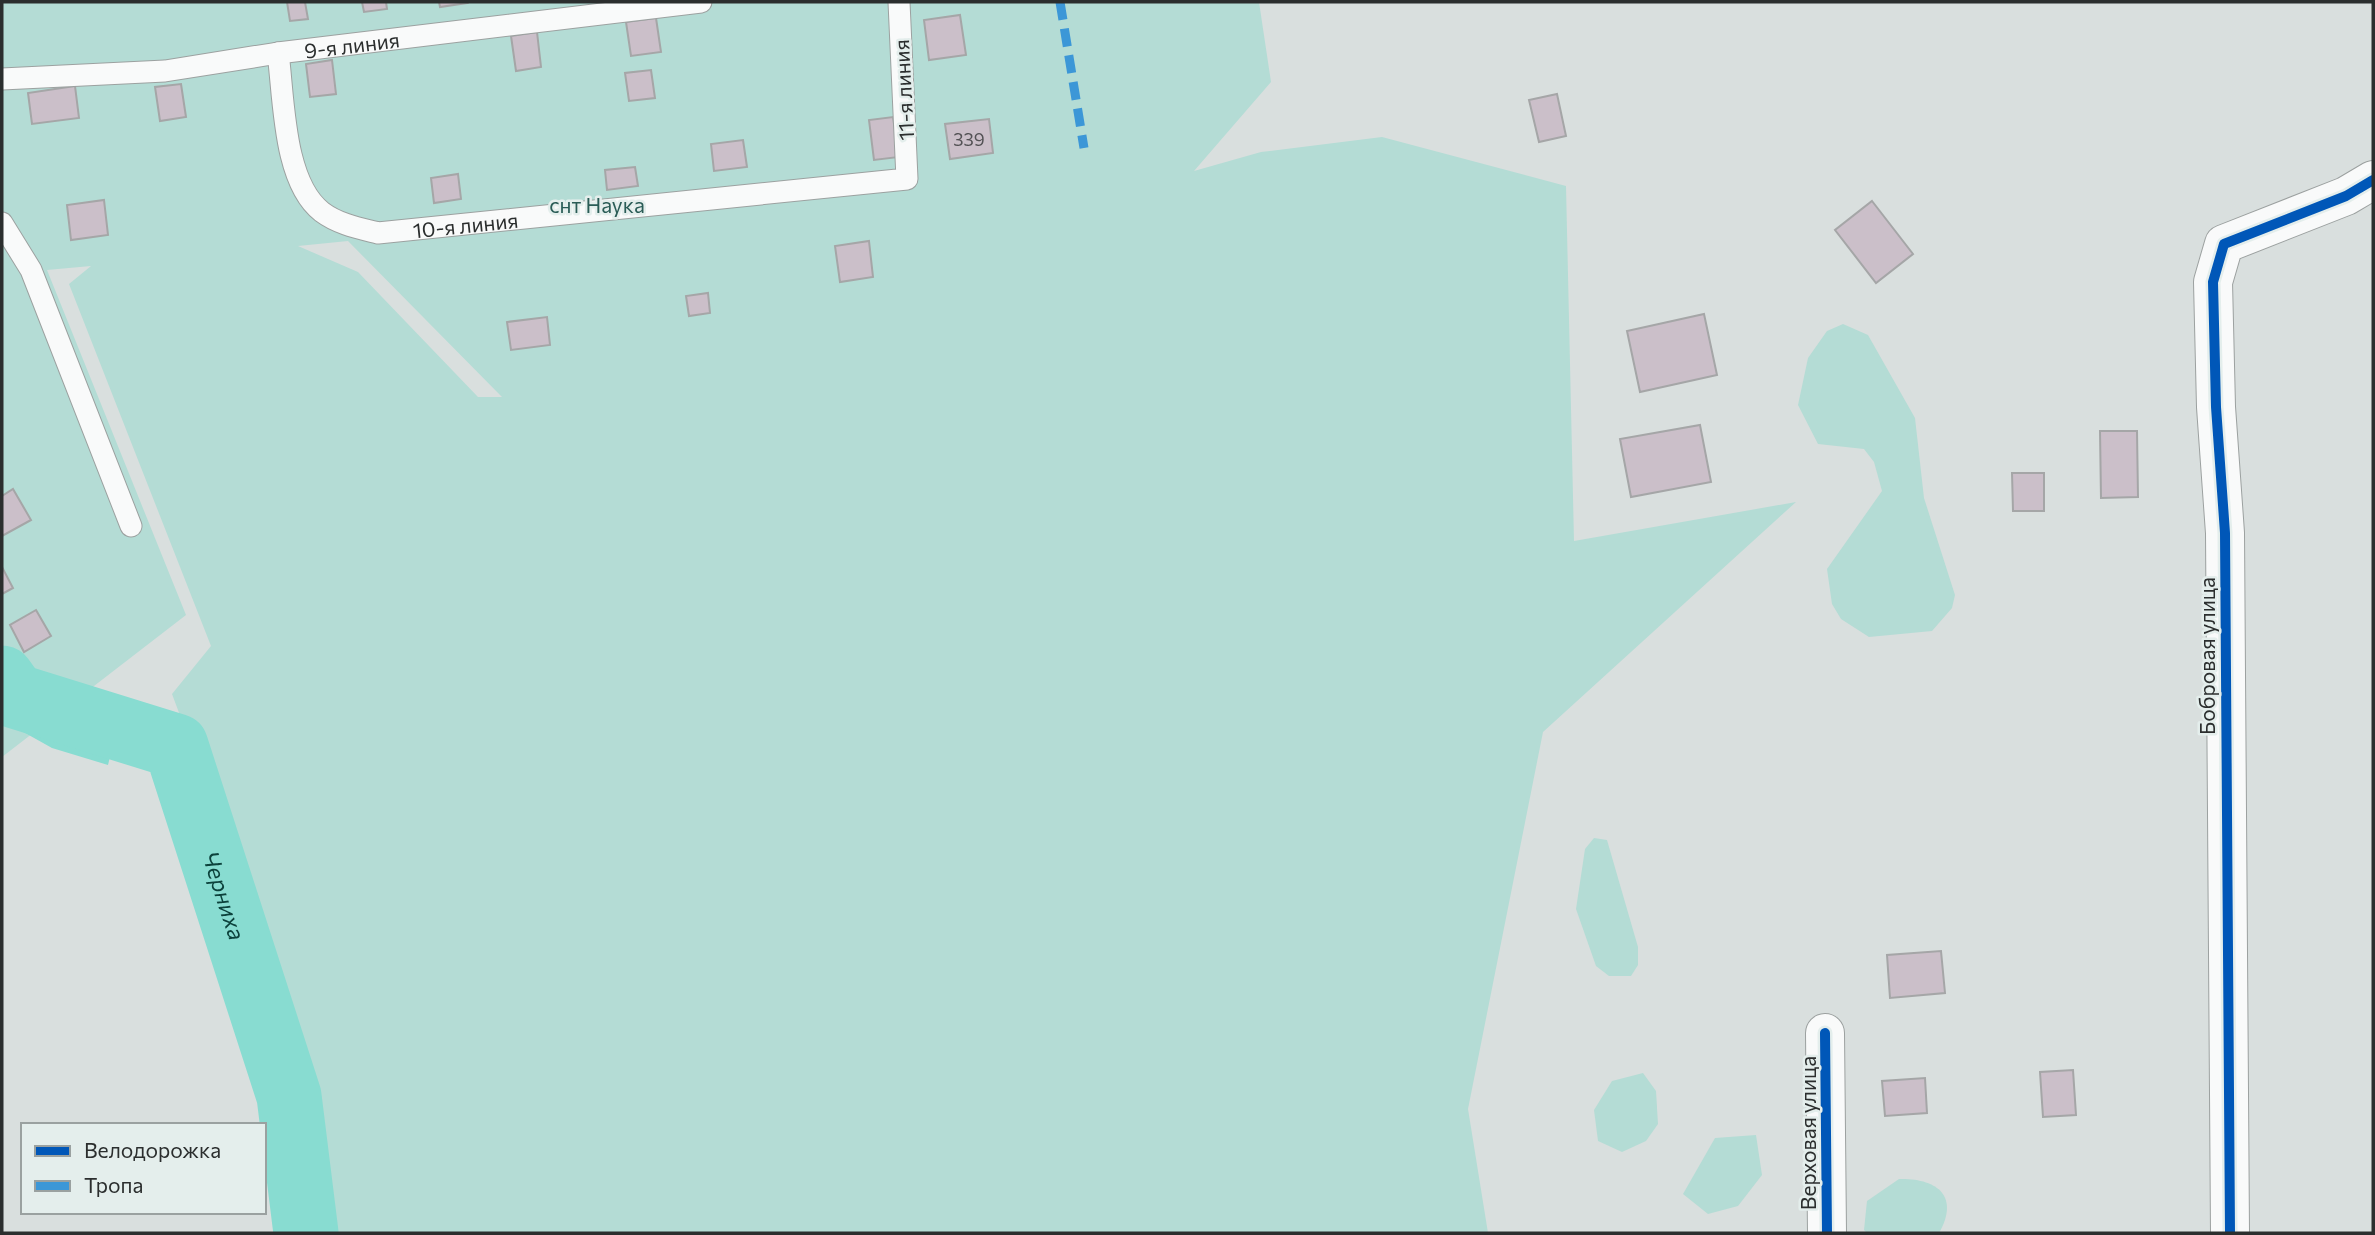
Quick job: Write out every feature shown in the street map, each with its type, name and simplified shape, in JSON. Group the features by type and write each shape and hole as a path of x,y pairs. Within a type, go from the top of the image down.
{"street":[{"name":"Бобровая улица","path":"2230,1233 2225,533 2216,407 2213,282 2224,244 2346,195 2373,180"},
{"name":"Верховая улица","path":"1825,1033 1827,1233"}],"lane":[{"name":"9-я линия","path":"2,79 165,71 278,53 701,2"},
{"name":"11-я линия","path":"899,2 907,179"},
{"name":"10-я линия","path":"278,53 293,164 300,183 320,211 337,222 378,233 907,179"},
{"path":"2,223 31,270 131,526"}],"green space":[{"name":"снт Наука","path":"2,2 1259,2 1271,82 1194,171 1261,152 1382,137 1566,186 1574,541 1796,502 1543,732 1468,1109 1488,1233 324,1233 299,1033 172,694 211,646 69,284 91,266 47,270 186,615 2,757","holes":["348,241 502,397 478,397 358,272 298,246"]},
{"path":"1843,324 1868,335 1915,418 1924,498 1955,595 1952,608 1932,631 1869,637 1841,619 1832,604 1827,569 1882,491 1874,462 1864,449 1818,444 1798,405 1808,358 1827,331"},
{"path":"1594,838 1607,840 1638,947 1638,965 1631,976 1609,976 1596,966 1576,909 1585,849"},
{"path":"1643,1073 1656,1091 1658,1124 1646,1141 1622,1152 1598,1141 1594,1110 1612,1081"},
{"path":"1756,1135 1762,1175 1738,1206 1708,1214 1683,1194 1715,1138"},
{"path":"1899,1179 1924,1182 1941,1192 1946,1199 1947,1209 1939,1233 1867,1233 1864,1230 1867,1201"}],"water":[{"path":"2,661 25,682 117,728 108,765 52,748 18,729 2,725"}],"building":[{"path":"287,2 305,2 308,19 290,21"},
{"path":"362,2 386,2 387,9 364,12"},
{"path":"439,2 466,2 467,3 440,7"},
{"path":"960,15 966,55 929,60 924,20"},
{"path":"656,18 661,52 631,56 626,22"},
{"path":"537,32 541,67 516,71 511,36"},
{"path":"332,60 336,94 310,97 306,64"},
{"path":"651,70 655,98 629,101 625,73"},
{"path":"181,84 186,117 160,121 155,87"},
{"path":"75,86 79,118 32,124 28,93"},
{"path":"1557,94 1566,136 1539,142 1529,100"},
{"path":"893,117 899,157 874,160 869,120"},
{"path":"989,119 993,153 950,159 945,124"},
{"path":"743,140 747,167 714,171 711,144"},
{"path":"635,167 638,186 607,190 605,170"},
{"path":"458,174 461,199 434,203 431,178"},
{"path":"104,200 108,235 71,240 67,205"},
{"path":"1872,201 1913,254 1876,283 1835,230"},
{"path":"869,241 873,277 840,282 835,246"},
{"path":"708,293 710,313 689,316 686,296"},
{"path":"1704,314 1717,375 1640,392 1627,331"},
{"path":"547,317 550,345 511,350 507,322"},
{"path":"1700,425 1711,482 1631,497 1620,439"},
{"path":"2100,431 2137,431 2138,497 2101,498"},
{"path":"2012,473 2044,473 2044,511 2013,511"},
{"path":"13,489 31,520 2,536 2,496"},
{"path":"2,567 13,588 2,594"},
{"path":"36,610 51,636 24,652 10,625"},
{"path":"1941,951 1945,993 1890,998 1887,955"},
{"path":"2073,1070 2076,1115 2043,1117 2040,1072"},
{"path":"1925,1078 1927,1113 1885,1116 1882,1081"}],"waterway":[{"name":"Черниха","path":"2,678 15,696 176,746 289,1096 306,1233"}],"marked path":[{"path":"1060,2 1084,148"}],"cycle path":[{"path":"2230,1233 2225,533 2216,407 2213,282 2224,244 2346,196 2373,180"},
{"path":"1825,1033 1827,1233"}]}
